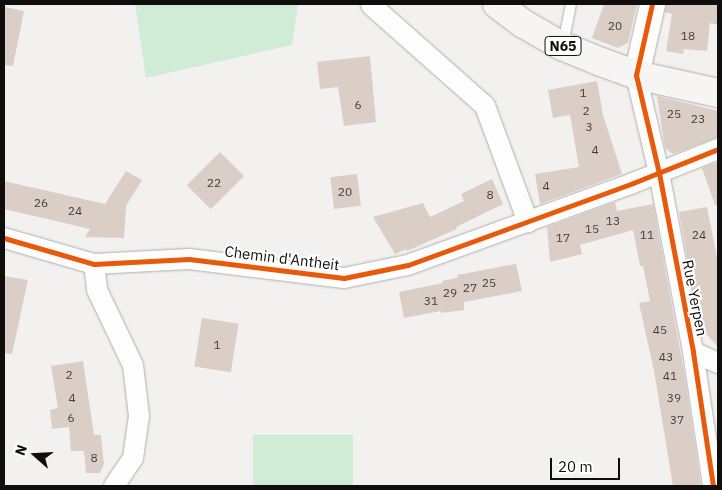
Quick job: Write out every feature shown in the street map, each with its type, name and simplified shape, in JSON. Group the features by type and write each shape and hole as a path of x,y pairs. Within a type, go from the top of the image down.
{"main road":[{"name":"N65","path":"497,4 524,24 562,46 636,75 718,93"}],"street":[{"path":"636,75 652,4"},
{"path":"370,6 485,106 528,222"},
{"name":"Rue Yerpen","path":"636,75 659,173 693,352 713,486"},
{"name":"Chemin d'Antheit","path":"4,238 94,264 188,259 344,278 408,265 659,173 718,149"},
{"path":"94,264 97,290 133,365 139,416 133,458 114,486"},
{"path":"693,352 718,363"}],"lane":[{"path":"562,46 571,4"}],"green space":[{"path":"135,4 298,4 292,45 146,78"},
{"path":"253,435 353,435 353,486 253,486"}],"building":[{"path":"604,4 637,4 628,43 618,48 592,38"},
{"path":"666,4 718,4 718,25 710,23 707,51 684,49 683,54 666,51 672,14 665,12"},
{"path":"4,7 24,11 13,66 4,65"},
{"path":"370,56 376,122 344,126 338,87 320,89 317,62"},
{"path":"597,81 603,115 622,174 540,204 535,174 579,167 570,115 553,118 548,90"},
{"path":"657,96 718,111 718,137 673,154 665,148"},
{"path":"220,152 244,176 211,209 187,185"},
{"path":"718,162 718,205 715,205 702,168"},
{"path":"126,171 142,180 126,206 124,238 85,237 90,229 4,209 4,181 105,204"},
{"path":"357,174 361,206 334,209 330,177"},
{"path":"492,179 503,204 456,227 457,229 407,251 406,249 395,254 373,217 423,203 430,217 464,201 461,194"},
{"path":"615,202 617,211 653,204 684,372 701,486 673,486 654,371 639,303 650,301 643,266 640,266 633,230 580,245 582,254 550,262 547,227"},
{"path":"707,207 718,262 718,347 700,327 679,212"},
{"path":"516,264 522,291 464,302 464,310 441,313 441,311 404,318 399,292 443,283 442,281 458,278 457,275"},
{"path":"4,276 28,280 12,354 4,353"},
{"path":"202,318 239,324 231,372 194,366"},
{"path":"83,361 94,435 101,435 104,464 100,473 86,473 84,451 71,451 69,427 52,429 50,410 58,408 51,366"}],"cycle path":[{"path":"652,4 636,75 659,173 693,352 713,486"},
{"path":"4,238 94,264 189,259 344,278 408,265 633,183 718,149"}]}
